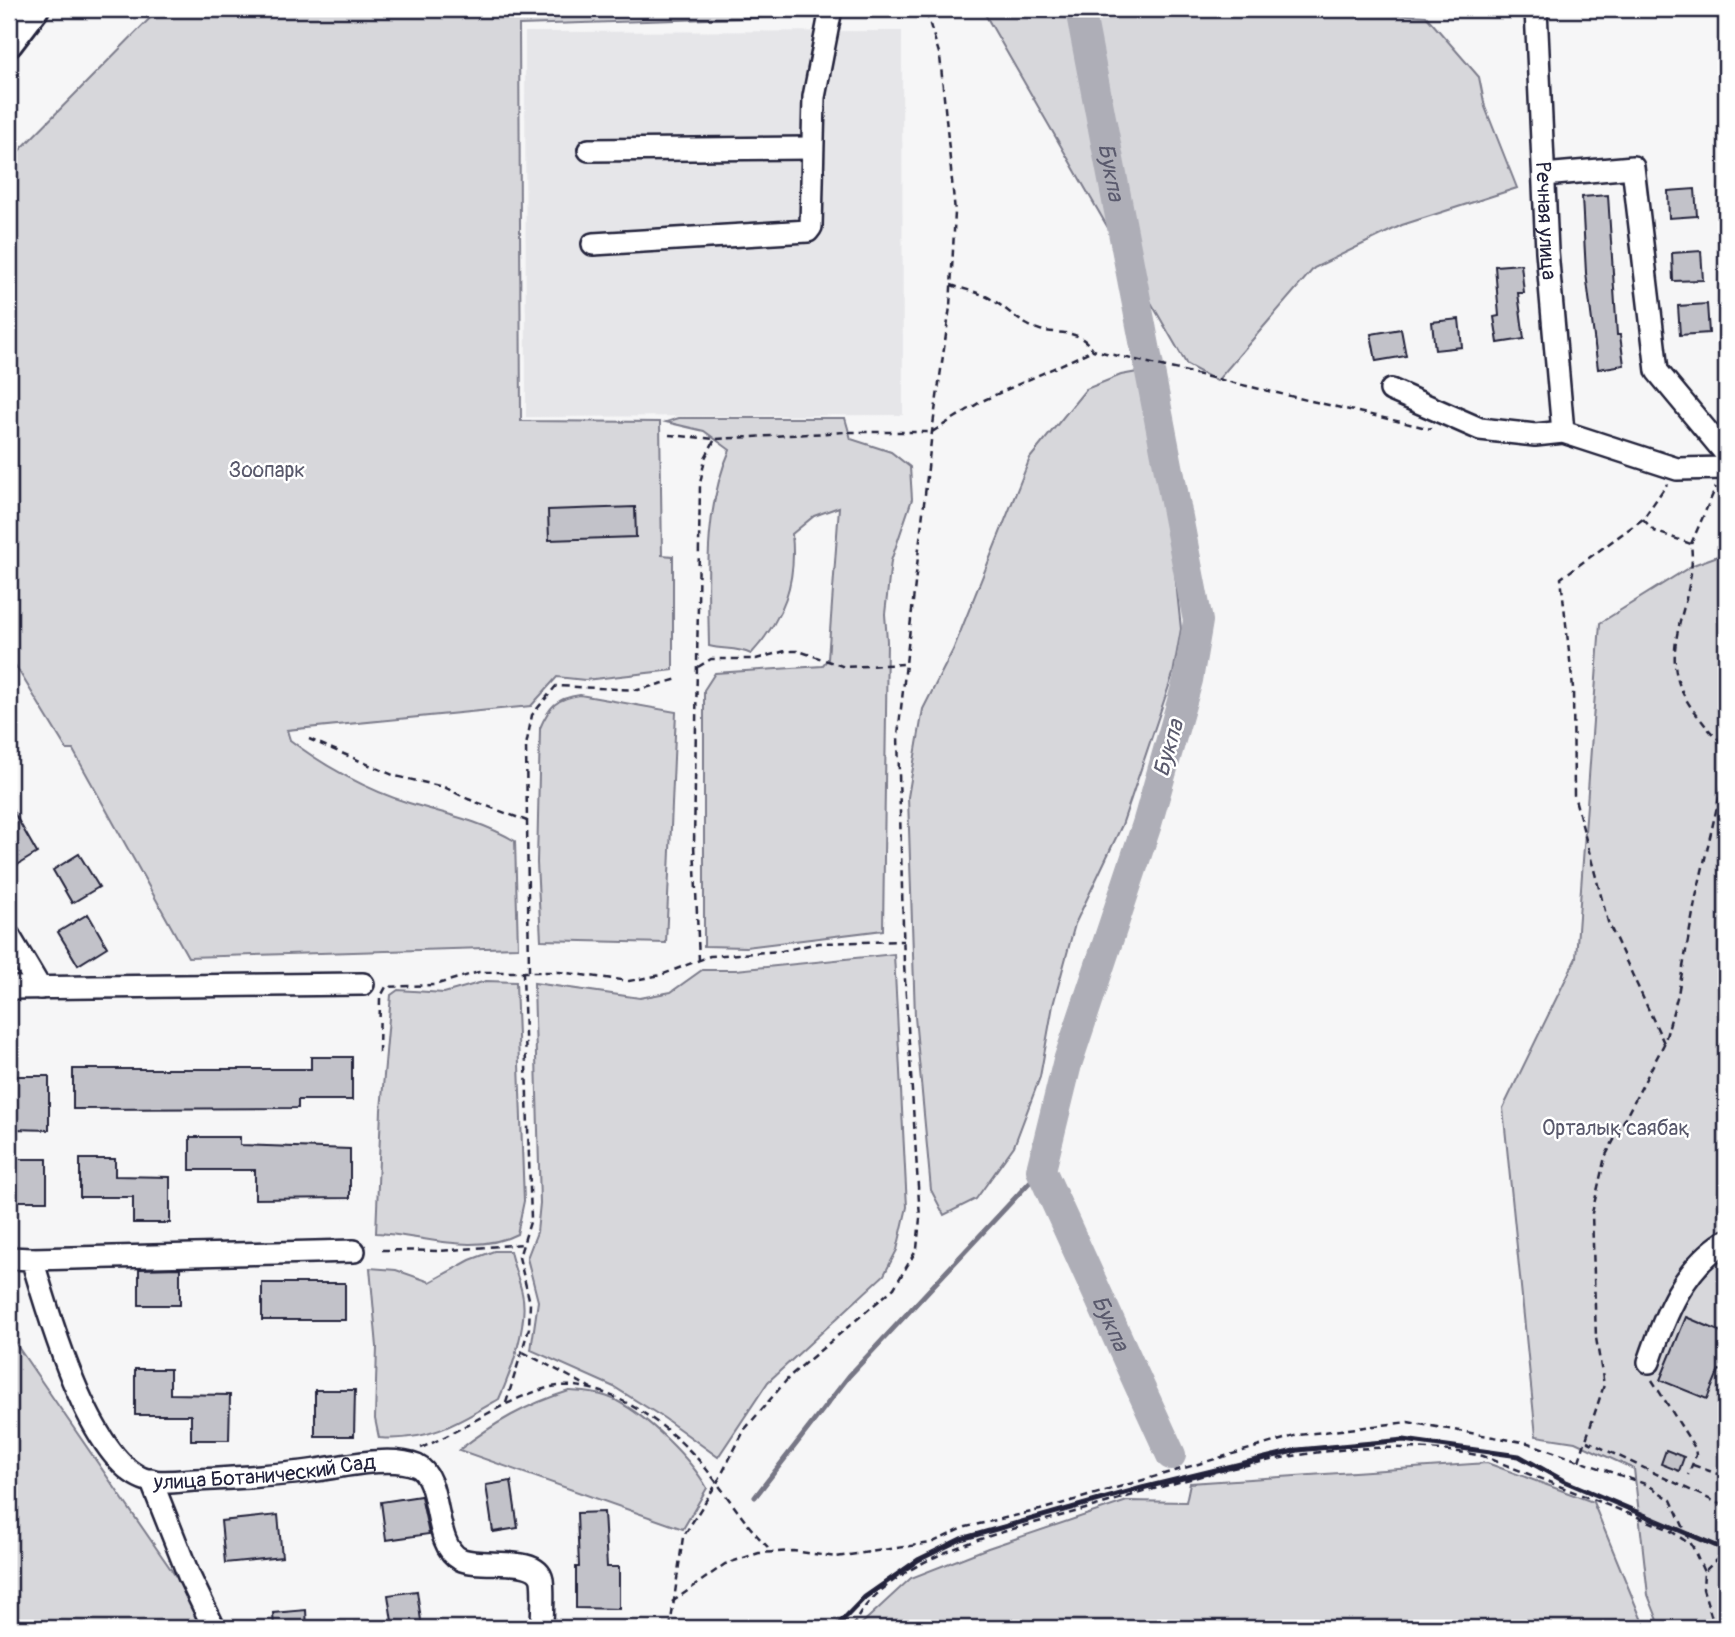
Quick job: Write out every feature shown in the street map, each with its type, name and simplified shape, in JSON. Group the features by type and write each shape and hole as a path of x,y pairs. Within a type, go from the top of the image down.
{"main road":[{"path":"9,43 35,9"}],"street":[{"path":"593,244 804,233 811,227 814,97 831,9"},
{"name":"Речная улица","path":"1536,9 1547,251 1563,432"},
{"path":"589,150 811,148"},
{"path":"1544,175 1633,167 1657,371 1726,464"},
{"path":"1391,390 1480,429 1535,435 1563,432 1677,469 1726,464"},
{"path":"9,936 40,988"},
{"path":"9,988 363,984"},
{"path":"1649,1362 1684,1281 1698,1264 1726,1241"},
{"path":"9,1258 354,1251"},
{"name":"улица Ботанический Сад","path":"32,1259 60,1351 83,1403 116,1459 130,1472 151,1480 251,1477 406,1462 420,1467 428,1478 449,1548 457,1558 470,1563 527,1565 537,1570 542,1579 542,1628"},
{"path":"151,1480 189,1576 214,1628"}],"path":[{"path":"670,1628 683,1537 717,1483 745,1429 783,1384 894,1288 917,1249 920,1218 904,941 898,735 951,285 955,212 940,56 925,9"},
{"path":"951,285 984,295 1025,324 1042,330 1074,333 1087,340 1093,350"},
{"path":"669,435 715,439 846,432 932,432 982,401 1093,350 1437,430"},
{"path":"699,961 694,844 700,484 705,458 715,439"},
{"path":"1726,464 1691,544 1693,565 1673,649 1682,695 1717,740 1726,744"},
{"path":"1664,1044 1655,1030 1608,922 1574,795 1573,688 1561,578 1643,519 1677,469"},
{"path":"1643,519 1654,531 1691,544"},
{"path":"697,667 711,659 757,659 785,651 799,651 845,667 905,664"},
{"path":"529,971 527,730 532,715 547,693 556,686 568,684 638,690 678,679"},
{"path":"309,739 395,776 444,787 527,821"},
{"path":"1578,1462 1604,1385 1596,1338 1592,1213 1605,1157 1664,1044 1678,994 1696,897 1726,768"},
{"path":"379,1053 380,998 386,987 434,985 479,972 529,971 629,981 661,975 710,956 782,950 818,943 904,941"},
{"path":"506,1404 529,1328 530,1303 519,1257 531,1219 523,971"},
{"path":"382,1250 440,1251 523,1244"},
{"path":"523,1352 594,1389 621,1399 648,1417 700,1462 750,1531 773,1552"},
{"path":"1649,1362 1650,1378 1695,1448 1688,1475"},
{"path":"386,1463 480,1420 506,1404 561,1385 594,1389"},
{"path":"672,1602 725,1564 758,1553 793,1551 836,1558 932,1543 966,1527 1051,1506 1298,1435 1408,1422 1528,1443 1648,1485 1671,1500 1704,1572 1703,1589 1716,1628"},
{"path":"1587,1441 1726,1507"},
{"path":"853,1628 858,1616 886,1588 933,1558 965,1544 1129,1496 1268,1462 1371,1448 1452,1450 1483,1456 1668,1529 1694,1547"},
{"path":"1692,1464 1726,1478"},
{"path":"1704,1572 1726,1550"}],"shaded area":[{"path":"902,31 903,415 526,417 525,32"}],"green space":[{"name":"Зоопарк","path":"159,9 805,9 804,16 519,25 521,421 660,422 662,555 673,556 673,670 585,680 557,677 531,706 287,730 290,740 303,750 362,784 393,798 476,823 515,841 518,947 188,957 73,750 67,750 9,655 9,161"},
{"path":"982,9 1307,9 1426,16 1479,77 1485,107 1517,188 1402,225 1314,268 1217,381 1187,365"},
{"path":"1143,371 1173,554 1181,629 1173,674 1122,825 1075,924 1053,1005 1040,1077 1014,1146 976,1199 944,1215 931,1190 915,1017 908,797 923,709 953,650 1030,458 1086,389 1121,375"},
{"path":"679,418 845,418 851,439 891,452 910,467 912,499 891,561 885,614 887,641 883,930 746,947 704,946 704,690 715,673 822,666 828,659 839,507 814,516 792,534 792,568 786,599 772,627 751,654 709,646 708,571 711,521 721,473 730,450 704,431 666,422"},
{"name":"Орталық саябақ","path":"1726,553 1726,1628 1661,1628 1648,1595 1634,1469 1575,1442 1536,1436 1503,1108 1576,958 1600,623 1693,565"},
{"path":"580,695 676,712 666,943 541,940 537,863 540,728 554,705 565,698"},
{"path":"894,954 907,1207 897,1250 884,1275 768,1382 718,1457 664,1418 614,1387 531,1350 538,1301 527,1258 537,1232 540,1203 534,983 640,998 671,992 702,970 736,970"},
{"path":"486,981 516,982 524,1201 517,1234 500,1240 465,1244 376,1233 381,1110 391,995 398,990 444,993"},
{"path":"494,1251 510,1251 524,1305 518,1347 499,1399 456,1423 428,1434 379,1438 375,1419 377,1347 370,1268 396,1270 430,1282 470,1260"},
{"path":"9,1334 181,1584 202,1628 9,1628"},
{"path":"569,1391 606,1396 629,1408 655,1428 700,1476 707,1488 683,1529 459,1450 511,1415"},
{"path":"1487,1463 1593,1502 1645,1628 857,1628 911,1578 988,1548 1127,1501 1186,1502 1190,1483"}],"building":[{"path":"1695,189 1697,216 1669,218 1668,191"},
{"path":"1608,195 1617,335 1620,335 1624,365 1598,369 1586,273 1582,197"},
{"path":"1701,251 1703,280 1673,281 1672,253"},
{"path":"1521,264 1524,293 1518,293 1524,339 1498,343 1494,317 1499,316 1495,266"},
{"path":"1707,304 1709,333 1680,335 1678,306"},
{"path":"1459,319 1462,347 1435,350 1432,322"},
{"path":"1401,329 1406,356 1376,361 1371,334"},
{"path":"635,507 636,537 549,540 548,510"},
{"path":"9,804 37,853 9,870"},
{"path":"79,854 99,887 72,903 53,870"},
{"path":"88,914 107,947 78,965 58,932"},
{"path":"311,1057 352,1057 352,1100 298,1100 298,1108 73,1109 73,1069 311,1069"},
{"path":"13,1076 49,1076 49,1130 13,1129"},
{"path":"190,1137 240,1137 240,1145 350,1149 350,1198 255,1199 255,1170 190,1170"},
{"path":"13,1159 47,1159 47,1201 12,1201"},
{"path":"80,1159 115,1159 115,1176 170,1177 170,1223 133,1223 133,1197 80,1197"},
{"path":"180,1268 180,1305 139,1305 139,1269"},
{"path":"262,1283 345,1283 345,1320 262,1320"},
{"path":"1686,1317 1726,1334 1726,1372 1719,1370 1707,1399 1660,1380"},
{"path":"135,1369 170,1369 170,1394 230,1395 229,1440 191,1440 191,1415 135,1415"},
{"path":"315,1390 355,1390 354,1436 315,1436"},
{"path":"1666,1450 1684,1457 1679,1471 1661,1464"},
{"path":"511,1481 518,1528 493,1532 486,1485"},
{"path":"421,1496 429,1534 386,1540 381,1502"},
{"path":"604,1512 607,1567 619,1567 619,1609 576,1608 576,1567 579,1567 577,1513"},
{"path":"278,1515 282,1557 225,1563 221,1521"},
{"path":"417,1591 422,1628 393,1628 388,1595"},
{"path":"306,1610 307,1628 274,1628 273,1613"}],"waterway":[{"name":"Букпа","path":"1080,9 1198,621 1188,680 1147,824 1067,1064 1041,1170 1171,1455"},
{"path":"755,1497 849,1376 1041,1170"}],"railway":[{"path":"835,1628 865,1597 918,1560 961,1539 1142,1488 1298,1450 1404,1440 1519,1456 1564,1481 1726,1550"}]}
